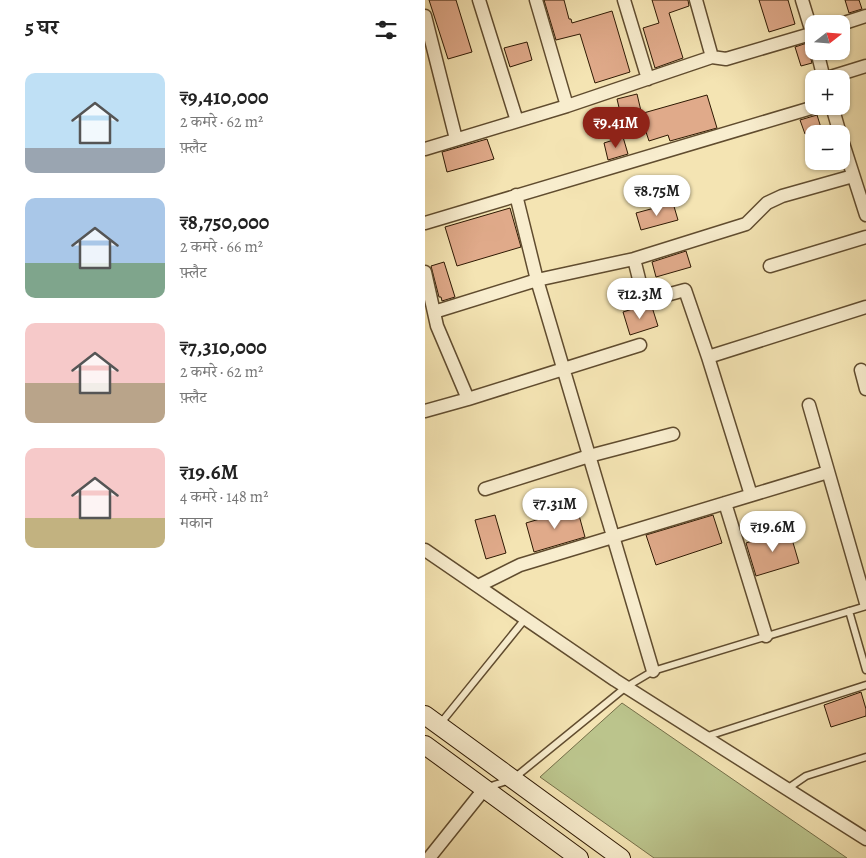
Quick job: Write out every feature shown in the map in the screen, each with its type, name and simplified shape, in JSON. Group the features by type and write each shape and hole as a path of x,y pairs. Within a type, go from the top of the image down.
{"street":[{"path":"479,0 517,122"},
{"path":"536,0 567,106"},
{"path":"624,0 648,79"},
{"path":"696,0 712,57"},
{"path":"802,0 807,15"},
{"path":"425,16 456,139"},
{"path":"850,21 866,16"},
{"path":"425,149 567,106 712,57 726,59 805,37"},
{"path":"850,71 866,66"},
{"path":"425,223 805,110"},
{"path":"850,158 859,182 866,215"},
{"path":"434,312 537,280 634,259 747,224 767,203 782,196 859,182"},
{"path":"516,196 537,280 653,670"},
{"path":"770,266 866,237"},
{"path":"634,259 641,287 647,300 685,290 751,495"},
{"path":"425,272 437,326 468,399"},
{"path":"708,357 866,308"},
{"path":"425,411 640,344"},
{"path":"861,370 866,388"},
{"path":"809,405 866,605"},
{"path":"485,489 589,456 673,434"},
{"path":"478,586 520,565 828,472"},
{"path":"725,503 766,636"},
{"path":"425,550 626,687 866,839"},
{"path":"425,715 621,858"},
{"path":"425,745 579,858"},
{"path":"429,858 485,788"}],"lane":[{"path":"485,788 513,779 626,687 653,670 866,605"},
{"path":"849,611 866,670"},
{"path":"439,725 525,619"},
{"path":"704,737 866,685"},
{"path":"787,789 807,776 866,757"}],"green space":[{"path":"622,703 847,858 654,858 540,777"}],"building":[{"path":"429,0 456,0 472,52 448,59"},
{"path":"544,0 564,0 569,19 571,19 572,23 612,11 630,72 595,83 580,34 556,40"},
{"path":"652,0 688,0 689,6 669,13 683,58 655,68 643,28 659,23"},
{"path":"759,0 788,0 795,24 769,32"},
{"path":"845,0 859,0 862,9 849,13"},
{"path":"527,42 532,60 510,67 504,48"},
{"path":"805,44 805,60 811,60 812,63 801,66 795,47"},
{"path":"637,94 641,111 621,116 617,99"},
{"path":"707,95 717,128 670,141 668,135 649,141 640,114"},
{"path":"817,115 820,125 805,125 805,134 800,120"},
{"path":"623,137 628,154 608,160 604,143"},
{"path":"487,139 494,159 447,172 442,152"},
{"path":"673,203 678,220 641,230 636,213"},
{"path":"510,208 521,247 457,266 445,227"},
{"path":"686,251 691,267 656,277 652,262"},
{"path":"444,262 455,297 442,301 441,297 439,297 431,266"},
{"path":"642,306 652,307 658,326 630,335 623,312"},
{"path":"577,508 585,537 534,552 526,523"},
{"path":"495,515 506,553 486,559 475,520"},
{"path":"713,515 722,543 656,565 646,535"},
{"path":"789,529 799,563 756,576 746,543"},
{"path":"861,692 866,716 831,727 824,705"}]}
